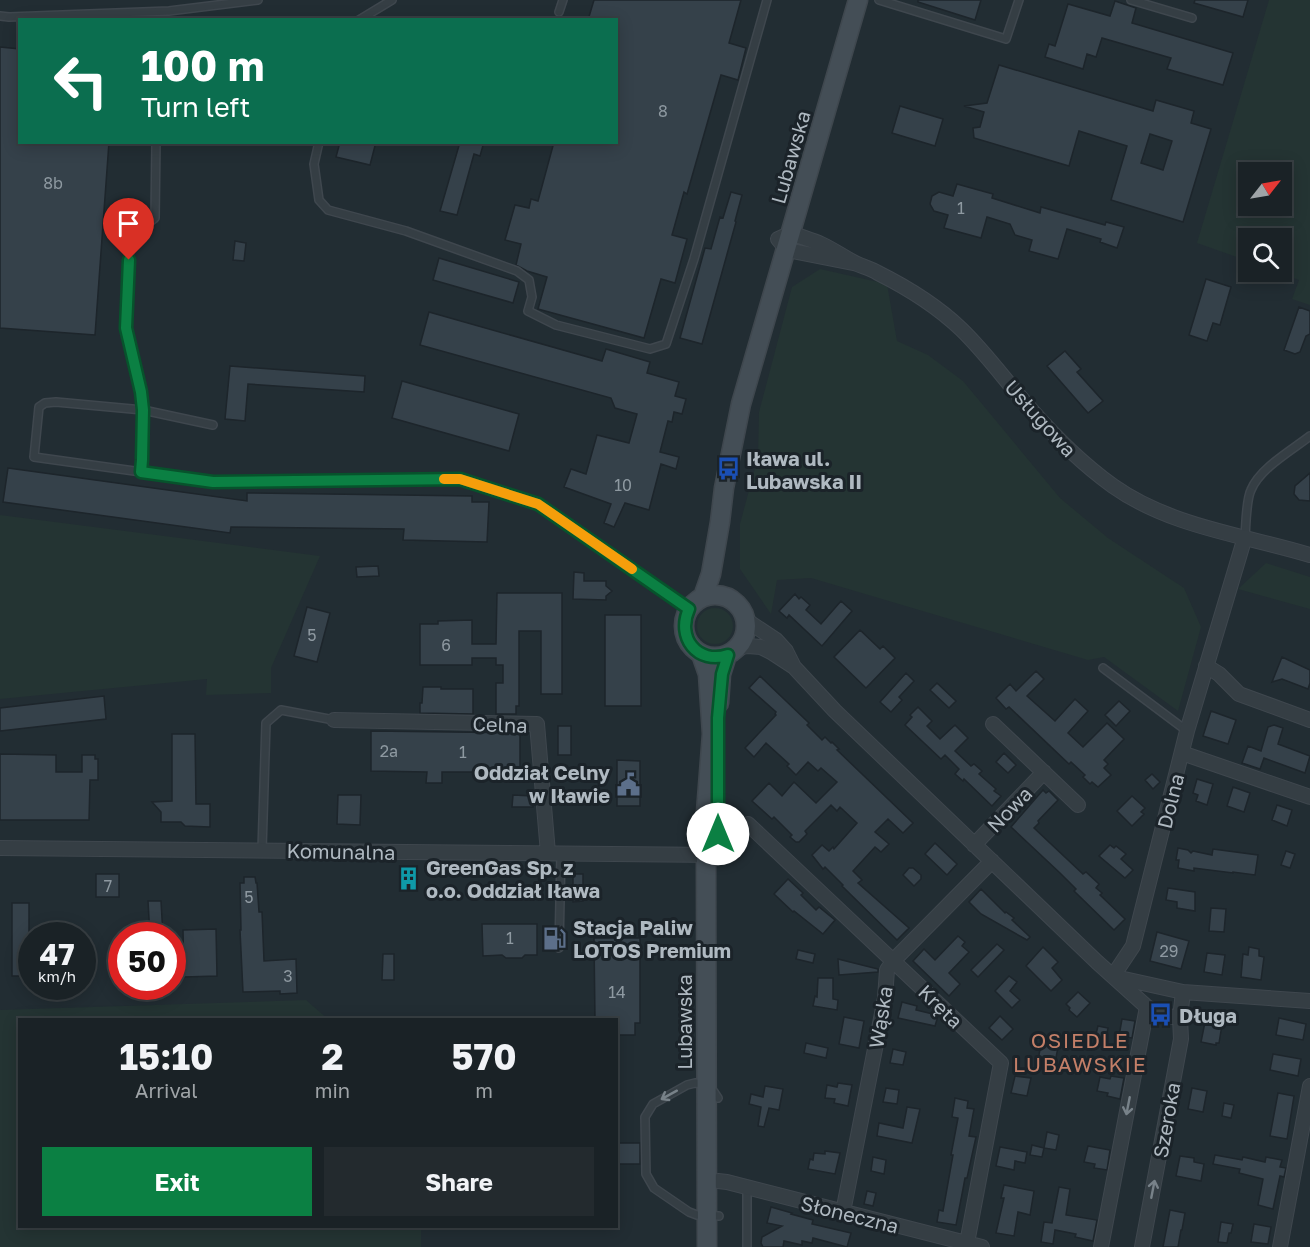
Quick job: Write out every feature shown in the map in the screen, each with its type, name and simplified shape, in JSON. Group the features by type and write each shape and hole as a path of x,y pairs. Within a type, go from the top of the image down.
{"main road":[{"name":"Lubawska","path":"696,603 711,574 724,488 741,404 785,241 845,0"},
{"name":"Lubawska","path":"785,241 858,0"},
{"name":"Lubawska","path":"720,522 723,575 731,600"},
{"path":"717,595 731,600 743,612 746,620 745,635 732,651 714,657 694,649 685,634 685,617 696,603 717,595"},
{"name":"Lubawska","path":"719,1247 706,1166 706,1084 718,718 722,674 732,651"},
{"name":"Lubawska","path":"702,654 708,674 712,734 706,812 712,855 718,1098 718,1181 707,1247"},
{"path":"706,1166 710,1175 718,1181"}],"street":[{"name":"Usługowa","path":"785,241 820,243 916,294 955,324 983,352 1084,465 1116,488 1150,507 1189,523 1310,555"},
{"path":"1182,753 1245,537"},
{"path":"746,620 776,640 786,651 794,667"},
{"path":"732,651 748,646 761,647 794,667 835,711 1147,1007 1161,1015 1180,1018"},
{"path":"1206,666 1219,674 1239,694 1310,720"},
{"name":"Celna","path":"334,720 537,724 555,853"},
{"name":"Nowa","path":"993,724 1078,805"},
{"name":"Dolna","path":"1113,976 1133,946 1182,753 1310,797"},
{"name":"Nowa","path":"975,845 1044,772"},
{"name":"Kręta","path":"748,824 894,960 1001,1064 967,1243"},
{"name":"Komunalna","path":"0,848 712,855"},
{"name":"Wąska","path":"843,1212 885,998 887,970 894,960 992,861"},
{"path":"1113,976 1183,992 1310,1001"},
{"name":"Szeroka","path":"1142,1247 1181,1039 1180,1018 1183,992"},
{"name":"Szeroka","path":"1101,1247 1147,1007"},
{"path":"1280,1247 1310,1086"},
{"name":"Słoneczna","path":"718,1181 982,1247"}],"lane":[{"path":"0,16 162,16 258,0"},
{"path":"362,18 392,0"},
{"path":"559,12 563,0"},
{"path":"319,144 314,164 319,200 328,210 406,231 517,271 529,280 532,297 528,311 556,325 650,349 666,344 697,248 767,0"},
{"path":"879,0 1006,39 1019,0"},
{"path":"1131,0 1192,18"},
{"path":"141,472 143,410 126,328 129,248 130,237 154,218 156,144"},
{"path":"213,425 143,410 45,403 39,407 34,457 213,482 460,479 538,504 696,603"},
{"path":"1245,537 1250,492 1256,480 1310,436"},
{"path":"1103,668 1187,730"},
{"path":"262,850 267,723 281,710 334,720"},
{"path":"555,853 559,948"},
{"path":"713,1216 689,1212 654,1188 646,1174 645,1117 653,1104 687,1085 706,1084 718,1098"},
{"path":"747,1188 747,1247"}],"shaded area":[{"path":"1269,0 1310,0 1310,305 1292,299 1299,280 1292,277 1292,228 1238,228 1238,257 1197,243"},
{"path":"820,269 887,284 897,341 928,355 963,381 1060,498 1108,538 1184,588 1201,627 1178,711 1104,657 1088,660 811,578 777,580 771,614 740,569 740,524 758,457 759,412 792,287"},
{"path":"0,515 320,556 271,668 271,693 206,695 207,679 0,699"},
{"path":"1266,563 1310,577 1310,609 1238,589"},
{"path":"715,608 728,613 733,626 728,639 715,644 702,639 697,626 702,613"},
{"path":"306,1000 327,1018 18,1018 18,1228 421,1228 421,1247 0,1247 0,1010"}],"building":[{"path":"594,0 741,0 729,43 746,48 738,80 721,75 687,194 684,192 672,235 687,239 675,283 661,279 644,338 538,309 547,277 516,265 521,244 505,240 515,205 529,208 531,199 538,201 553,144 618,144 618,18 589,18"},
{"path":"918,0 981,0 975,20 918,2"},
{"path":"1195,0 1248,0 1243,17 1194,3"},
{"path":"1115,1 1136,8 1132,23 1233,53 1223,85 1167,69 1171,58 1102,38 1096,57 1087,54 1083,69 1045,57 1049,44 1055,46 1068,4 1110,16"},
{"path":"0,47 18,49 18,144 109,144 95,335 0,328"},
{"path":"999,65 1153,111 1156,100 1194,111 1191,123 1211,129 1183,222 1111,200 1127,146 1079,131 1069,166 974,138 973,128 980,127 984,112 964,106 987,103","holes":["1150,134 1172,141 1163,170 1141,163"]},
{"path":"900,106 943,119 935,146 892,133"},
{"path":"339,144 375,144 370,165 336,157"},
{"path":"459,144 483,144 480,156 474,154 457,215 440,211"},
{"path":"957,184 993,194 992,198 1040,213 1041,207 1105,225 1106,222 1124,227 1117,248 1100,242 1101,239 1067,229 1058,259 1029,251 1032,240 1015,235 1010,224 987,217 981,238 944,228 948,215 934,211 930,204 932,196 939,192 953,196"},
{"path":"731,192 742,195 702,344 680,338 705,248 711,249 720,217 723,218"},
{"path":"235,241 246,243 244,261 233,260"},
{"path":"439,258 519,282 513,303 433,280"},
{"path":"1206,279 1231,287 1220,325 1213,323 1207,341 1189,335"},
{"path":"1299,307 1310,311 1310,334 1306,336 1300,352 1295,354 1284,350"},
{"path":"429,312 602,361 606,349 650,362 647,373 679,382 675,396 686,399 682,414 674,412 672,422 668,421 660,452 679,457 676,469 661,464 649,510 625,503 614,527 604,523 611,504 564,487 571,469 586,474 597,435 629,443 637,414 615,408 611,398 420,345"},
{"path":"1065,351 1081,369 1077,372 1103,401 1088,413 1047,366"},
{"path":"230,366 365,376 364,392 248,384 245,421 225,419"},
{"path":"402,381 519,414 509,451 392,418"},
{"path":"8,468 247,501 247,493 472,496 472,502 489,502 487,542 403,540 404,529 231,527 230,533 3,502"},
{"path":"1310,473 1310,501 1299,500 1294,494 1295,486"},
{"path":"378,566 379,576 357,577 356,567"},
{"path":"574,572 584,573 584,581 606,581 606,586 612,591 606,596 606,600 573,599"},
{"path":"497,593 562,593 562,694 541,694 541,631 519,631 519,706 516,706 516,714 496,714 496,683 503,683 503,665 496,665 496,658 472,658 472,665 420,665 420,624 472,620 472,644 496,644"},
{"path":"795,594 810,605 806,610 821,624 841,601 852,611 822,646 789,615 787,618 779,611"},
{"path":"307,607 330,613 317,662 294,656"},
{"path":"605,615 641,615 641,706 605,706"},
{"path":"860,630 880,649 883,646 895,658 866,688 834,657"},
{"path":"1282,657 1310,670 1308,689 1282,679 1272,682"},
{"path":"1036,671 1044,679 1027,696 1055,721 1075,699 1088,711 1068,733 1083,747 1107,723 1124,739 1104,760 1108,764 1104,768 1111,775 1098,787 1092,782 1090,784 1083,777 1085,775 1071,762 1069,764 1009,707 1006,709 996,698 1010,684 1016,691"},
{"path":"906,673 914,681 899,697 902,700 891,712 880,702"},
{"path":"760,676 809,723 807,725 822,740 825,737 832,742 839,749 837,750 913,823 903,833 888,819 875,832 889,844 881,852 875,847 853,871 862,880 858,883 909,928 897,940 825,867 823,869 812,855 822,845 829,851 833,847 834,849 857,823 840,807 837,811 831,805 805,831 807,834 796,842 774,817 772,819 752,801 769,783 782,796 794,782 816,803 837,782 821,768 818,771 808,762 796,775 787,766 789,764 766,743 754,757 745,748 776,715 776,712 749,688"},
{"path":"937,683 956,701 949,708 930,690"},
{"path":"423,687 473,689 473,714 420,713"},
{"path":"104,696 106,719 0,731 0,708"},
{"path":"1119,701 1130,711 1116,726 1105,715"},
{"path":"918,707 932,721 927,726 940,739 955,725 968,738 955,751 971,766 974,764 982,771 979,774 1001,796 992,806 964,779 963,781 955,774 959,769 945,755 941,759 905,725 912,717 910,715"},
{"path":"1211,711 1236,720 1228,744 1203,736"},
{"path":"1274,725 1283,728 1278,744 1310,756 1305,773 1264,758 1260,769 1242,763 1248,746 1261,751 1268,727"},
{"path":"558,726 571,726 571,755 558,755"},
{"path":"371,731 520,733 520,772 442,772 442,783 426,783 427,772 371,771"},
{"path":"172,734 195,734 196,804 210,804 210,827 185,826 181,822 161,822 161,812 152,802 172,801"},
{"path":"1004,753 1016,765 1008,773 996,762"},
{"path":"0,754 56,755 56,772 82,772 82,755 95,755 95,759 98,759 98,780 90,780 89,820 0,820"},
{"name":"Oddział Celny w Iławie","path":"617,760 640,761 640,806 617,806"},
{"path":"1152,774 1160,782 1153,789 1145,780"},
{"path":"1197,779 1213,784 1207,805 1196,801 1198,795 1193,793"},
{"path":"1233,787 1250,793 1244,812 1227,806"},
{"path":"1043,790 1046,793 1049,791 1058,800 1034,828 1083,874 1086,872 1099,884 1096,888 1102,893 1100,895 1125,919 1114,930 1074,891 1076,889 1060,873 1011,827"},
{"path":"338,795 361,795 360,825 337,824"},
{"path":"513,795 533,796 533,807 512,807"},
{"path":"1132,796 1145,808 1141,812 1144,814 1132,826 1117,811"},
{"path":"1277,805 1292,810 1287,826 1272,820"},
{"path":"935,843 957,864 947,875 925,854"},
{"path":"1110,845 1114,848 1116,846 1126,854 1121,859 1133,870 1125,878 1099,856"},
{"path":"1178,848 1191,853 1193,851 1212,855 1213,849 1258,855 1255,875 1178,868 1179,860 1176,860"},
{"path":"1286,851 1295,854 1290,868 1281,865"},
{"name":"GreenGas Sp. z o.o. Oddział Iława","path":"402,868 414,869 414,883 402,882"},
{"path":"909,868 913,868 921,875 921,879 914,886 903,875"},
{"path":"96,874 119,874 119,897 96,897"},
{"path":"573,874 583,874 583,901 573,902"},
{"path":"244,877 255,877 257,883 259,912 262,912 264,961 296,959 297,993 243,992 240,883 244,883"},
{"path":"788,879 816,910 819,907 835,920 823,934 793,912 774,894"},
{"path":"1168,888 1195,892 1195,911 1177,908 1177,902 1166,900"},
{"path":"981,889 1005,913 1014,918 1012,920 1030,937 1027,940 981,914 969,902"},
{"path":"148,901 161,901 162,922 149,922"},
{"path":"12,903 29,903 29,922 18,922 18,976 12,976"},
{"path":"1211,908 1226,909 1224,932 1209,931"},
{"path":"482,924 537,924 537,955 525,955 522,958 506,958 502,955 483,956"},
{"path":"216,929 217,976 186,977 186,930"},
{"path":"1157,932 1189,941 1181,969 1150,961"},
{"path":"958,936 965,942 962,946 969,952 949,973 960,984 949,996 913,961 924,949 935,960"},
{"path":"594,938 640,938 640,1023 635,1023 635,1035 618,1035 618,1018 595,1018"},
{"path":"997,944 1004,950 978,977 971,970"},
{"path":"1043,947 1058,962 1052,968 1062,980 1051,991 1026,966"},
{"path":"1249,947 1259,949 1259,956 1264,957 1261,980 1241,977 1243,954 1248,955"},
{"path":"798,950 815,954 813,963 796,959"},
{"path":"1207,953 1225,955 1222,975 1204,972"},
{"path":"383,954 394,954 394,980 382,980"},
{"path":"838,959 878,969 878,972 839,975"},
{"path":"1009,976 1017,982 1010,991 1020,1000 1012,1008 995,991"},
{"path":"818,978 833,978 833,999 838,1000 837,1010 813,1006 815,996 817,997"},
{"path":"1078,992 1090,1003 1077,1017 1066,1004"},
{"path":"902,1002 917,1006 916,1010 937,1015 935,1026 898,1018"},
{"path":"1000,1016 1013,1029 1002,1040 989,1028"},
{"path":"844,1017 864,1021 859,1048 839,1044"},
{"path":"1279,1018 1306,1024 1303,1040 1276,1035"},
{"path":"1122,1019 1135,1021 1132,1038 1119,1036"},
{"path":"1205,1022 1222,1025 1219,1043 1216,1045 1201,1042"},
{"path":"1098,1026 1108,1028 1105,1044 1094,1042"},
{"path":"1042,1039 1059,1042 1055,1063 1038,1060"},
{"path":"806,1043 828,1048 826,1058 804,1053"},
{"path":"893,1049 906,1052 903,1065 890,1063"},
{"path":"1273,1054 1301,1059 1298,1076 1270,1070"},
{"path":"1015,1076 1031,1078 1027,1096 1011,1093"},
{"path":"1111,1076 1124,1078 1120,1099 1097,1091 1100,1077 1110,1079"},
{"path":"838,1083 852,1085 848,1106 834,1103 835,1099 825,1098 827,1085 837,1087"},
{"path":"765,1086 783,1089 779,1110 769,1108 764,1127 758,1126 761,1107 749,1104 751,1094 763,1097"},
{"path":"886,1088 899,1090 897,1104 883,1102"},
{"path":"1192,1088 1207,1091 1203,1112 1188,1109"},
{"path":"1278,1093 1294,1096 1287,1139 1270,1136"},
{"path":"955,1098 968,1101 967,1108 974,1109 969,1136 976,1137 956,1225 937,1222 939,1210 943,1211 953,1155 951,1155 958,1118 952,1117"},
{"path":"1224,1103 1234,1105 1231,1118 1222,1116"},
{"path":"907,1107 920,1109 912,1143 877,1136 879,1123 903,1128"},
{"path":"1047,1132 1059,1135 1056,1150 1044,1148"},
{"path":"618,1143 640,1143 640,1164 618,1164"},
{"path":"1032,1145 1044,1148 1042,1157 1030,1155"},
{"path":"1088,1146 1110,1150 1107,1170 1094,1168 1095,1164 1084,1162"},
{"path":"1000,1147 1027,1152 1025,1163 1015,1161 1014,1170 996,1166"},
{"path":"825,1151 840,1153 835,1174 808,1169 814,1153 825,1154"},
{"path":"1215,1155 1242,1160 1243,1157 1265,1162 1266,1157 1282,1160 1280,1167 1286,1168 1284,1177 1280,1176 1273,1209 1258,1205 1263,1179 1239,1173 1240,1169 1213,1164"},
{"path":"1180,1156 1194,1158 1194,1162 1204,1164 1201,1181 1176,1176"},
{"path":"873,1157 886,1160 884,1174 871,1171"},
{"path":"1004,1185 1034,1191 1030,1215 1018,1212 1014,1236 996,1233 1004,1198 1001,1198"},
{"path":"1059,1187 1070,1189 1066,1215 1097,1220 1093,1241 1075,1237 1076,1234 1055,1230 1053,1244 1041,1242 1044,1222 1052,1223"},
{"path":"867,1191 876,1193 873,1206 864,1204"},
{"path":"771,1207 813,1220 812,1224 851,1233 847,1247 813,1238 812,1243 802,1241 802,1245 784,1241 783,1247 763,1247 762,1237 782,1226 767,1223"},
{"path":"1170,1210 1185,1213 1178,1247 1163,1247"},
{"path":"1221,1222 1233,1224 1227,1243 1218,1242"},
{"path":"1254,1224 1271,1227 1268,1244 1251,1242"}],"slow traffic":[{"path":"444,479 460,479 538,504 632,569"}],"place":[{"name":"Iława ul. Lubawska II","path":"728,469"},
{"name":"Oddział Celny w Iławie","path":"628,784"},
{"name":"GreenGas Sp. z o.o. Oddział Iława","path":"408,878"},
{"name":"Stacja Paliw LOTOS Premium","path":"555,938"},
{"name":"Długa","path":"1161,1015"}],"district":[{"name":"OSIEDLE LUBAWSKIE","path":"1080,1052"}],"route":[{"path":"129,260 126,328 143,410 141,472 213,482 460,479 538,504 689,609 685,617 685,634 694,649 708,656 728,655 722,674 718,718 718,834"}]}
